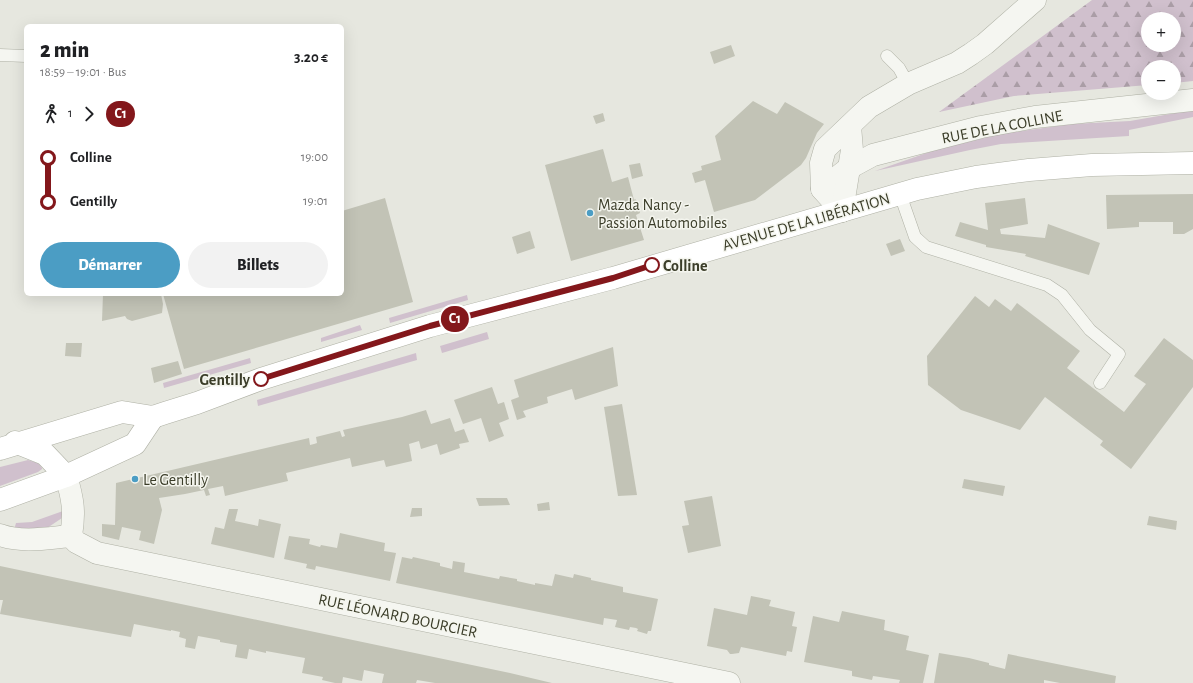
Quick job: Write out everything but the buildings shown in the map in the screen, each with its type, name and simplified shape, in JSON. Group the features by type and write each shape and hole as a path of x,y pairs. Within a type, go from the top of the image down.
{"main road":[{"name":"AVENUE DE LA LIBÉRATION","path":"6,443 122,412 153,417 197,403 261,379 430,326 613,278 900,194 976,177 1029,170 1092,165 1193,164"},
{"path":"0,500 66,476 135,444 153,417"},
{"path":"6,443 45,454 66,476"}],"street":[{"path":"842,211 822,189 821,163 825,149 869,107 908,84 957,63 971,54 985,44 1035,0"},
{"name":"RUE DE LA COLLINE","path":"822,189 849,168 874,155 981,127 1035,117 1193,100"},
{"path":"842,211 852,150 850,126"},
{"path":"0,535 7,538 24,540 71,536 73,523 73,500 66,476"},
{"name":"RUE LÉONARD BOURCIER","path":"71,536 76,542 97,553 729,683"}],"lane":[{"path":"0,55 24,56"},
{"path":"887,56 899,68 908,84"},
{"path":"900,194 915,236 926,247 1047,285 1062,295 1090,330 1119,354 1100,382"}],"green space":[{"path":"1092,0 1193,0 1193,81 1181,82 1181,60 1141,60 1141,86 1014,96 939,112"},
{"path":"1193,110 1193,117 1129,130 1129,136 1001,144 875,171 935,150 1000,134 1072,124 1130,121"},
{"path":"467,295 468,300 390,323 389,318"},
{"path":"360,325 362,330 321,342 321,338"},
{"path":"487,332 489,339 442,353 440,346"},
{"path":"416,353 417,360 258,406 257,400"},
{"path":"250,358 251,363 164,388 163,383"},
{"path":"28,460 38,463 42,469 38,472 0,486 0,467"},
{"path":"63,511 62,518 44,530 14,530 16,523 32,522"}],"bus line":[{"name":"C1","path":"261,379 430,326 613,278 652,265"}],"place":[{"name":"Mazda Nancy - Passion Automobiles","path":"590,213"},
{"name":"Colline","path":"652,265"},
{"name":"Gentilly","path":"261,379"},
{"name":"Le Gentilly","path":"135,479"}]}
